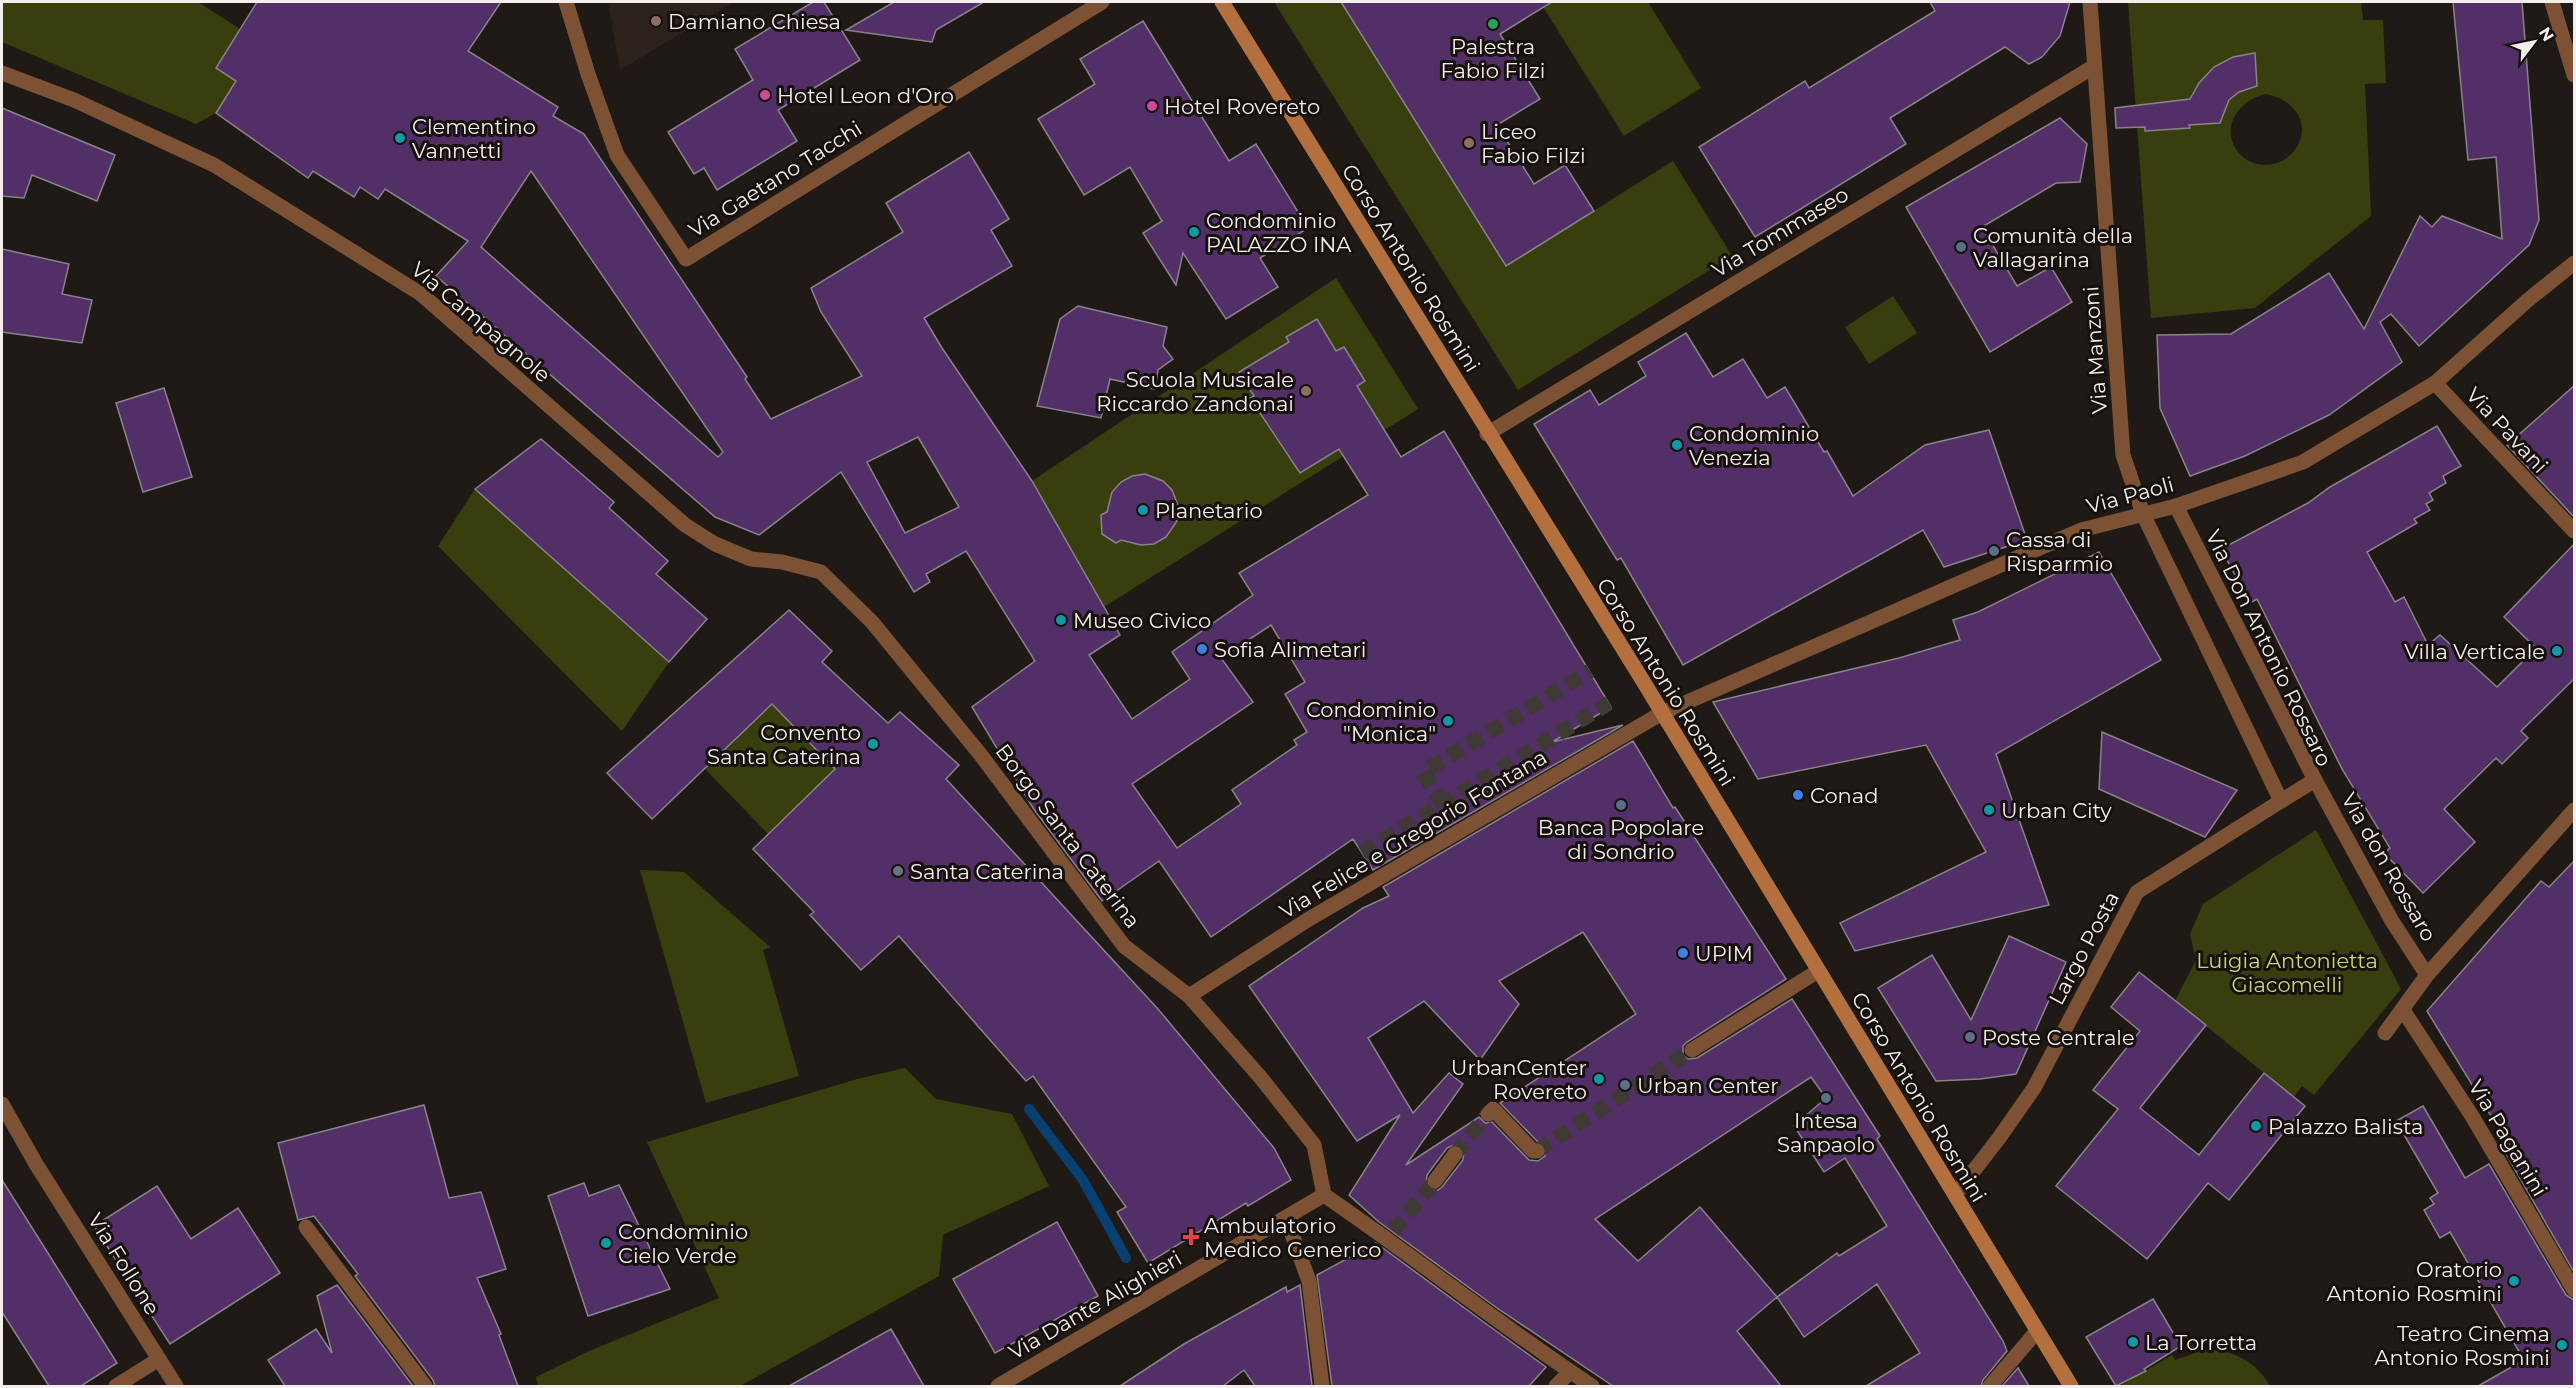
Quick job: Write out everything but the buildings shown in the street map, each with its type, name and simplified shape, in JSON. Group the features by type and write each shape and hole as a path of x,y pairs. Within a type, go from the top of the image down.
{"main road":[{"name":"Corso Antonio Rosmini","path":"1222,2 1662,713 2071,1386"}],"street":[{"name":"Via Gaetano Tacchi","path":"566,2 588,74 617,155 686,259 1102,2"},
{"name":"Via Manzoni","path":"2090,2 2123,455 2144,514"},
{"path":"2552,2 2574,75"},
{"name":"Via Tommaseo","path":"1488,434 2093,67"},
{"name":"Via Campagnole","path":"2,73 74,100 214,165 421,294 685,525 715,544 751,559 782,562 820,572"},
{"name":"Via Paoli","path":"1662,713 2081,530 2176,506 2303,462 2435,383 2528,300 2574,263"},
{"name":"Via Pavani","path":"2435,383 2574,531"},
{"name":"Via Don Antonio Rossaro","path":"2176,506 2315,780 2281,801"},
{"path":"2144,514 2281,801"},
{"name":"Borgo Santa Caterina","path":"820,572 872,622 981,754 1124,946 1189,996 1261,1078 1314,1145 1324,1195"},
{"name":"Via Felice e Gregorio Fontana","path":"1189,996 1309,919 1662,713"},
{"name":"Via don Rossaro","path":"2315,780 2392,921 2427,975"},
{"name":"Largo Posta","path":"1955,1195 2034,1088 2137,892 2281,801"},
{"path":"2385,1033 2427,975 2574,810"},
{"path":"1692,1050 1818,971"},
{"name":"Via Paganini","path":"2403,1010 2472,1116 2574,1290"},
{"name":"Via Follone","path":"2,1104 36,1164 176,1386"},
{"path":"1488,1114 1493,1109 1533,1151 1537,1151"},
{"path":"1435,1181 1455,1154"},
{"path":"1324,1195 1390,1235 1492,1318 1592,1386"},
{"name":"Via Dante Alighieri","path":"998,1386 1324,1195"},
{"path":"1286,1218 1309,1281 1322,1386"},
{"path":"306,1227 425,1386"},
{"path":"1990,1386 2037,1331"},
{"path":"116,1386 159,1359"},
{"path":"1556,1386 1570,1372"}],"shaded area":[{"name":"Damiano Chiesa","path":"608,2 733,2 620,70"}],"green space":[{"path":"3,2 198,2 240,29 216,68 236,81 216,113 196,124 2,42"},
{"path":"1274,2 1350,2 1344,5 1506,266 1673,161 1732,256 1518,390"},
{"path":"1540,2 1648,2 1701,88 1624,136"},
{"path":"2128,2 2361,2 2363,20 2383,20 2386,83 2365,84 2371,216 2255,308 2151,318","holes":["2266,94 2274,96 2295,111 2302,125 2302,134 2294,151 2279,162 2262,165 2253,163 2245,159 2233,143 2232,124 2235,115 2248,102"]},
{"path":"1336,278 1418,409 1104,607 1032,481"},
{"path":"1893,296 1917,333 1869,364 1845,327"},
{"path":"475,489 669,662 622,731 438,546"},
{"path":"772,704 835,769 768,834 705,769"},
{"name":"Luigia Antonietta Giacomelli","path":"2316,830 2401,989 2314,1095 2302,1086 2294,1097 2175,1001 2196,960 2190,934 2203,904"},
{"path":"640,870 684,872 770,947 763,950 799,1076 706,1103"},
{"path":"905,1068 936,1099 1012,1114 1049,1186 943,1235 939,1276 740,1386 538,1386 536,1377 589,1351 719,1298 647,1142 857,1079"},
{"path":"2204,1350 2224,1352 2242,1358 2258,1370 2270,1386 2120,1386 2172,1355 2175,1360"}],"waterway":[{"path":"1029,1109 1083,1180 1126,1258"}],"tunnel":[{"path":"1443,805 1423,772 1590,671"},
{"path":"1362,853 1609,703"},
{"path":"1537,1151 1692,1050"},
{"path":"1455,1154 1488,1114"},
{"path":"1393,1231 1435,1181"}],"place":[{"name":"Damiano Chiesa","path":"656,21"},
{"name":"Palestra Fabio Filzi","path":"1493,24"},
{"name":"Hotel Leon d'Oro","path":"765,95"},
{"name":"Hotel Rovereto","path":"1152,106"},
{"name":"Clementino Vannetti","path":"400,138"},
{"name":"Liceo Fabio Filzi","path":"1469,143"},
{"name":"Condominio PALAZZO INA","path":"1194,232"},
{"name":"Comunità della Vallagarina","path":"1961,247"},
{"name":"Scuola Musicale Riccardo Zandonai","path":"1306,391"},
{"name":"Condominio Venezia","path":"1677,445"},
{"name":"Planetario","path":"1143,510"},
{"name":"Cassa di Risparmio","path":"1994,551"},
{"name":"Museo Civico","path":"1061,620"},
{"name":"Sofia Alimetari","path":"1202,649"},
{"name":"Villa Verticale","path":"2557,651"},
{"name":"Condominio \"Monica\"","path":"1448,721"},
{"name":"Convento Santa Caterina","path":"873,744"},
{"name":"Conad","path":"1798,795"},
{"name":"Banca Popolare di Sondrio","path":"1621,805"},
{"name":"Urban City","path":"1989,810"},
{"name":"Santa Caterina","path":"898,871"},
{"name":"UPIM","path":"1683,953"},
{"name":"Poste Centrale","path":"1970,1037"},
{"name":"UrbanCenter Rovereto","path":"1599,1079"},
{"name":"Urban Center","path":"1625,1085"},
{"name":"Intesa Sanpaolo","path":"1826,1098"},
{"name":"Palazzo Balista","path":"2256,1126"},
{"name":"Ambulatorio Medico Generico","path":"1191,1237"},
{"name":"Condominio Cielo Verde","path":"606,1243"},
{"name":"Oratorio Antonio Rosmini","path":"2514,1281"},
{"name":"La Torretta","path":"2133,1342"},
{"name":"Teatro Cinema Antonio Rosmini","path":"2562,1345"}]}
